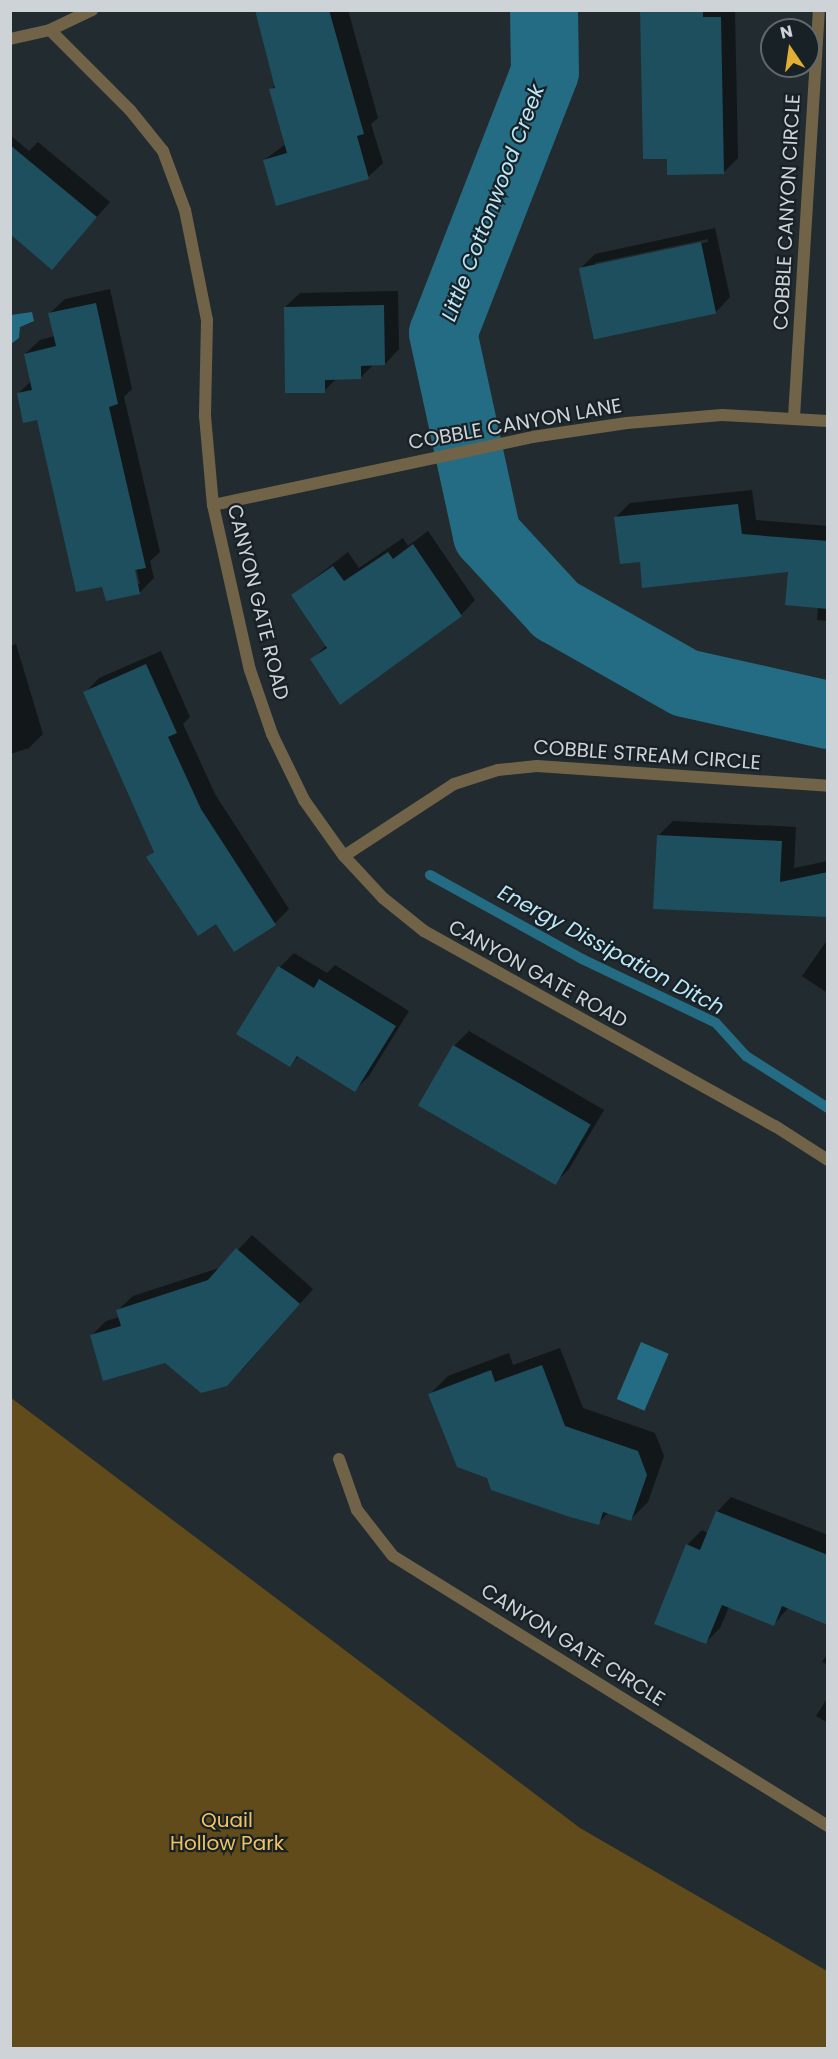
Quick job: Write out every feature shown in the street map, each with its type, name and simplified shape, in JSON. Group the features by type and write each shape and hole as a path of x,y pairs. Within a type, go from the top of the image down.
{"street":[{"path":"10,39 50,30 92,10"},
{"name":"COBBLE CANYON CIRCLE","path":"794,417 819,10"},
{"name":"CANYON GATE ROAD","path":"50,30 130,110 164,151 185,210 207,320 206,426 213,506 250,670 272,734 304,800 344,856 383,898 463,956 775,1126 828,1160"},
{"name":"COBBLE CANYON LANE","path":"213,506 532,437 722,415 794,417 828,421"},
{"name":"COBBLE STREAM CIRCLE","path":"344,856 454,784 498,770 537,766 828,786"},
{"name":"CANYON GATE CIRCLE","path":"339,1459 357,1510 393,1556 828,1826"}],"green space":[{"name":"Quail Hollow Park","path":"10,1397 580,1828 827,1971 827,2048 11,2048"}],"water":[{"path":"32,312 34,321 20,327 19,338 11,344 11,315"},
{"path":"641,1342 669,1354 644,1411 617,1399"}],"building":[{"path":"255,10 329,10 364,134 357,136 369,179 276,206 263,160 287,153 269,89 275,88"},
{"path":"640,10 703,10 703,17 721,17 724,174 667,175 667,159 643,159"},
{"path":"10,145 97,217 52,270 10,234"},
{"path":"701,242 716,313 594,339 579,268"},
{"path":"96,303 118,404 109,407 146,568 135,570 140,594 106,601 102,587 76,592 37,420 23,423 17,393 32,390 24,354 56,346 48,313"},
{"path":"384,305 385,365 361,366 361,379 325,380 325,393 285,393 284,307"},
{"path":"738,504 742,534 828,541 828,609 785,605 788,572 642,588 640,562 620,564 614,517"},
{"path":"413,544 462,616 340,705 310,659 327,648 291,595 333,566 344,581 388,552 393,559"},
{"path":"146,664 177,733 168,737 201,809 276,925 234,952 216,924 198,936 146,857 154,852 83,692"},
{"path":"657,835 782,841 780,882 828,872 828,917 653,909"},
{"path":"278,966 314,988 319,979 396,1026 355,1092 297,1056 290,1067 236,1034"},
{"path":"453,1045 591,1124 556,1185 418,1106"},
{"path":"236,1248 300,1304 227,1386 201,1393 165,1363 103,1381 90,1335 121,1326 116,1310 208,1280"},
{"path":"542,1365 565,1426 638,1451 647,1475 631,1521 603,1512 599,1525 570,1517 491,1490 487,1478 457,1467 428,1394 491,1370 495,1382"},
{"path":"716,1511 828,1555 828,1625 782,1606 774,1626 722,1605 706,1644 654,1624 686,1544 700,1550"}],"waterway":[{"name":"Little Cottonwood Creek","path":"544,10 545,72 443,333 487,535 556,610 685,683 828,715"},
{"name":"Energy Dissipation Ditch","path":"430,875 582,959 716,1023 746,1056 828,1108"}]}
